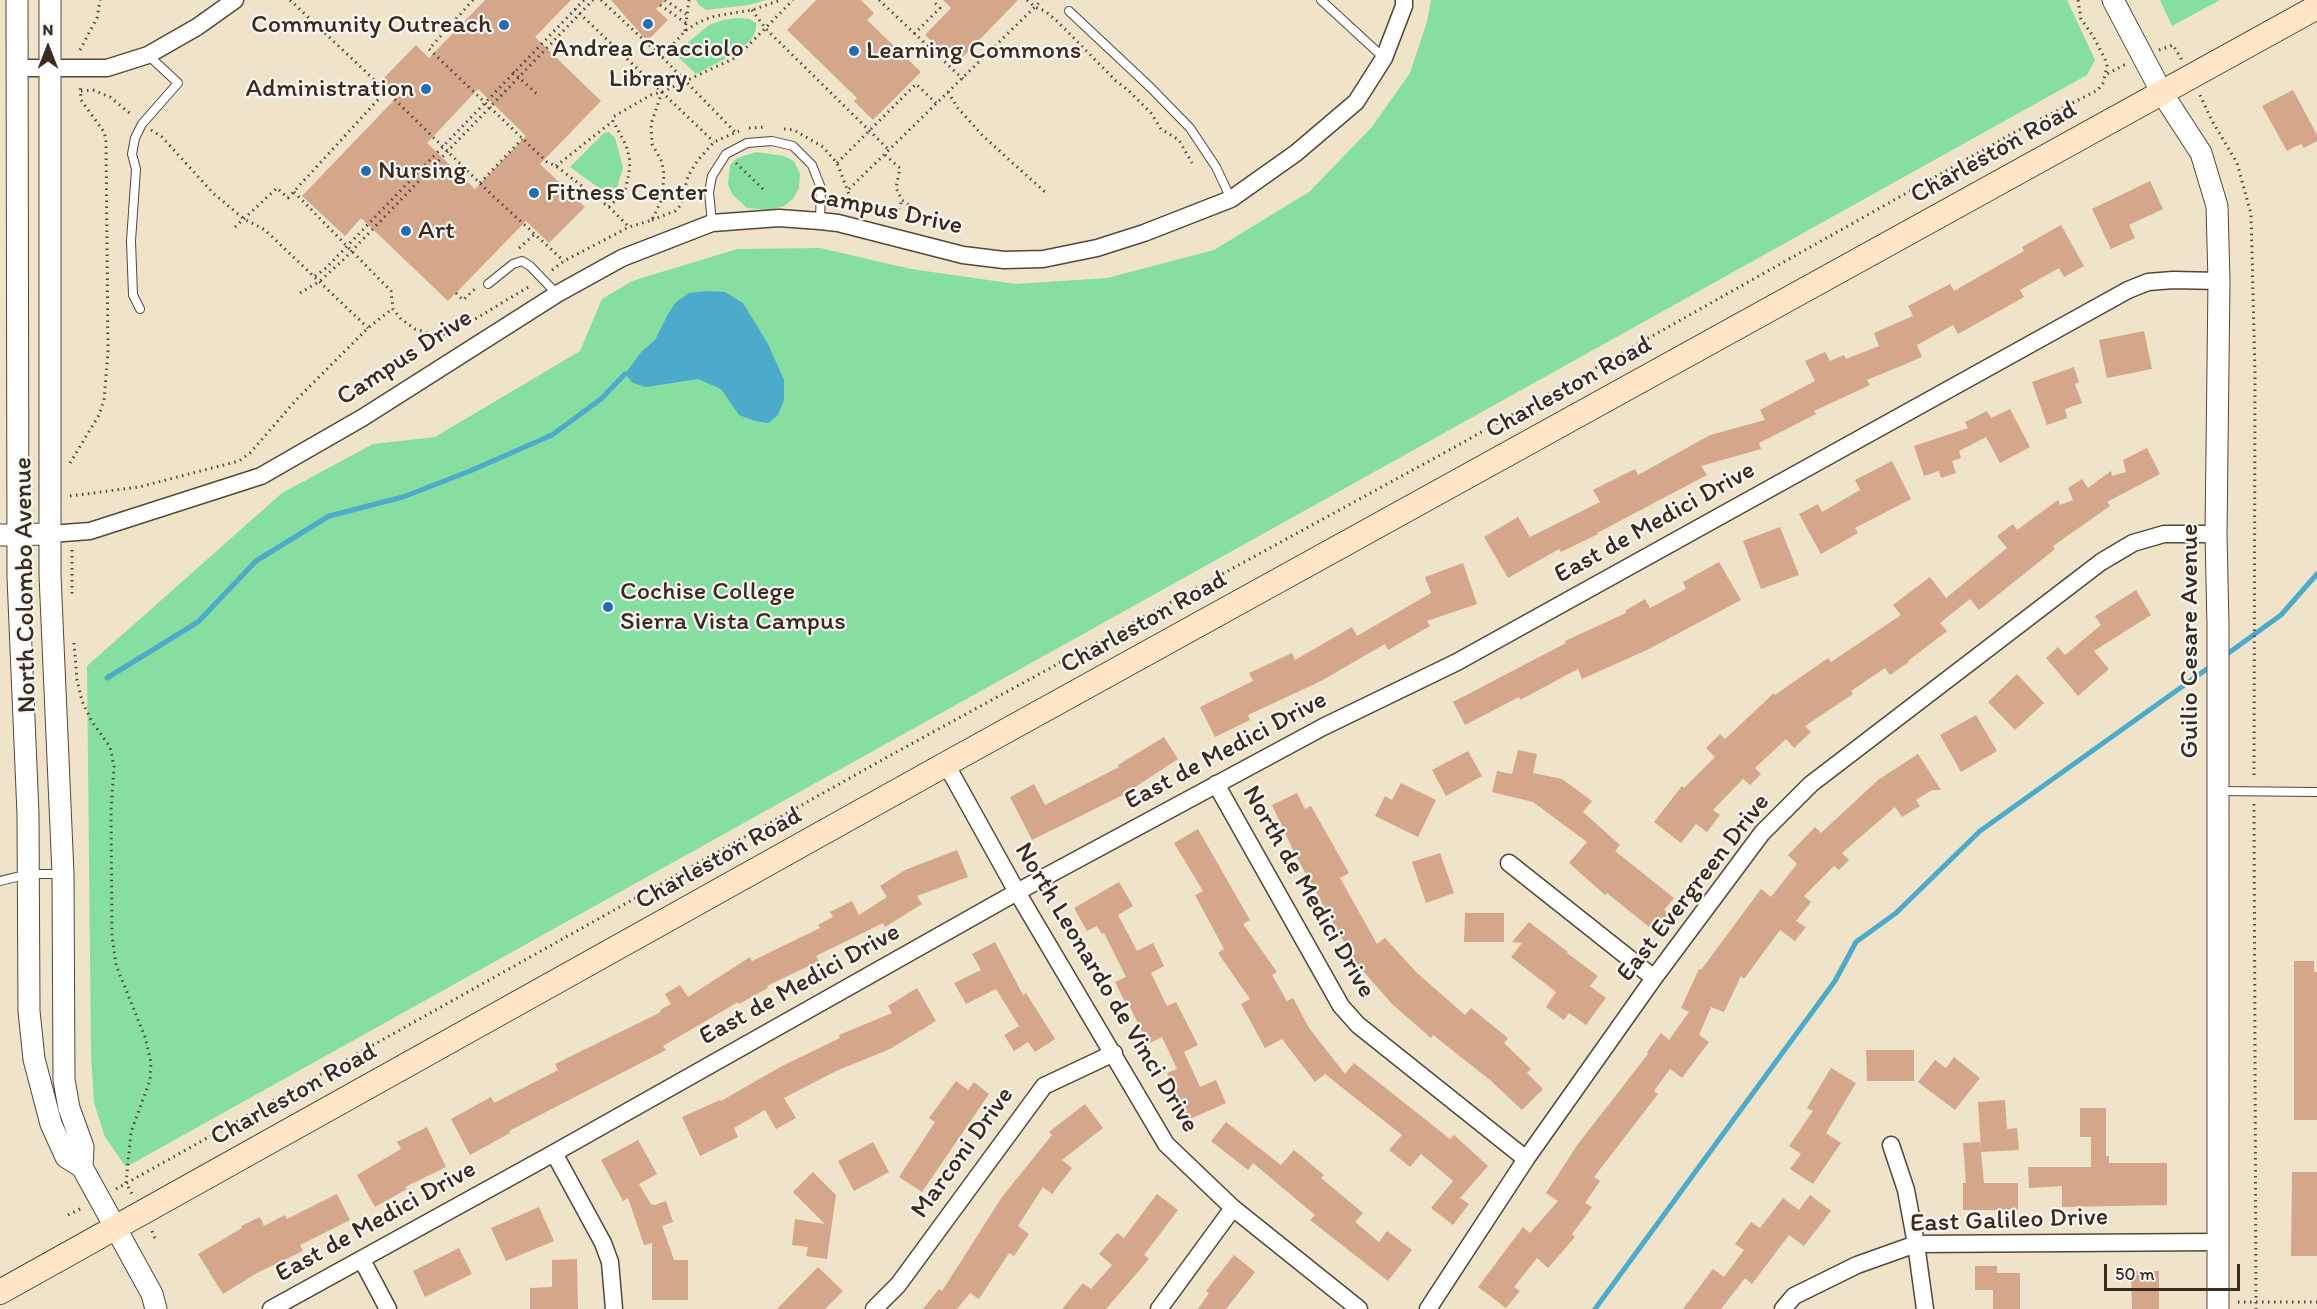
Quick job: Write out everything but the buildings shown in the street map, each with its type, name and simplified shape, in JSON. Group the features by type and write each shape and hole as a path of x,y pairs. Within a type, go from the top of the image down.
{"main road":[{"name":"Charleston Road","path":"0,1292 946,764 2317,7"}],"street":[{"name":"North Colombo Avenue","path":"17,0 9,535 18,577 29,874 29,1011 34,1059 51,1124 66,1157 82,1167 152,1294 156,1309"},
{"name":"North Colombo Avenue","path":"50,0 60,497 50,534 50,575 63,874 63,1071 69,1108 83,1147 82,1167"},
{"path":"17,68 107,68 148,55 196,27 235,0"},
{"name":"Campus Drive","path":"9,535 90,531 261,476 353,424 557,294 622,258 712,223 779,218 838,223 963,255 1004,260 1043,259 1097,248 1144,233 1231,199 1296,153 1356,102 1384,58 1404,0"},
{"name":"Guilio Cesare Avenue","path":"2113,0 2162,93 2201,153 2217,206 2219,281 2216,534 2218,626 2217,1305"},
{"name":"East de Medici Drive","path":"271,1309 554,1154 1017,892 1323,727 1457,662 2128,290 2156,281 2219,281"},
{"name":"East Evergreen Drive","path":"1428,1309 1526,1160 1654,978 1762,833 1811,784 2101,562 2133,543 2164,534 2216,534"},
{"name":"North Leonardo de Vinci Drive","path":"946,764 1017,892 1166,1144 1233,1208 1359,1309"},
{"name":"North de Medici Drive","path":"1216,784 1341,1006 1359,1026 1526,1160"},
{"path":"1509,864 1654,978"},
{"name":"Marconi Drive","path":"874,1309 898,1285 1044,1086 1114,1053"},
{"path":"1891,1145 1906,1191 1925,1309"},
{"path":"554,1154 603,1244 610,1262 614,1309"},
{"path":"1159,1309 1233,1208"},
{"name":"East Galileo Drive","path":"1783,1309 1794,1296 1857,1264 1916,1244 2217,1242"},
{"path":"362,1260 388,1309"}],"lane":[{"path":"1321,0 1384,58"},
{"path":"1069,11 1190,128 1216,167 1231,199"},
{"path":"140,309 133,295 131,241 136,169 132,154 135,138 142,124 178,83 148,55"},
{"path":"712,223 709,192 712,176 726,154 747,143 772,141 793,146 812,165 821,188 820,221"},
{"path":"488,284 513,264 522,261 557,294"},
{"path":"2217,791 2317,792"},
{"path":"0,881 29,874 63,874"}],"path":[{"path":"70,464 99,416 104,399 108,352 106,140 104,132 81,100 80,91 81,47 91,34 100,0"},
{"path":"290,0 448,153 564,261"},
{"path":"474,0 429,49 547,162 556,166 609,207 629,227"},
{"path":"315,276 584,0"},
{"path":"300,293 320,281 448,153 593,0"},
{"path":"602,0 662,57 735,132"},
{"path":"665,0 687,15"},
{"path":"685,31 689,0"},
{"path":"662,57 685,31 699,22 715,16 752,10 781,0"},
{"path":"556,166 613,121 613,117 623,109 651,94 662,92 737,57 794,0"},
{"path":"879,0 963,79"},
{"path":"914,34 940,8 932,0"},
{"path":"1027,0 1035,8 1046,11 1058,22 1151,113 1161,129 1179,140 1192,164"},
{"path":"849,189 1042,0"},
{"path":"68,1215 891,754 1453,448 2015,132 2098,90 2103,83 2107,66 2093,36 2081,19 2078,0"},
{"path":"660,5 686,23"},
{"path":"575,9 764,189"},
{"path":"752,10 766,29 890,151"},
{"path":"2105,75 2142,55 2173,45 2211,119 2237,163 2251,214 2255,374 2256,1309"},
{"path":"513,72 539,96"},
{"path":"837,163 916,84 936,103"},
{"path":"80,91 93,90 110,97 142,124 162,137 200,180 244,219 265,230 368,328"},
{"path":"235,227 277,188 288,198 386,91"},
{"path":"652,220 662,199 664,175 662,162 652,144 651,124 662,92"},
{"path":"948,92 957,107 983,136 1046,193"},
{"path":"609,207 625,190 630,167 626,145 613,121"},
{"path":"294,192 391,291 393,309 401,319 415,329 436,335 452,333 542,278 564,261 629,227 675,211 681,205 688,176 714,142 735,132 758,126 773,127"},
{"path":"783,129 794,130 823,147 837,163 856,207 897,217 902,200"},
{"path":"480,183 522,139"},
{"path":"885,155 900,168 897,188 902,200 914,209"},
{"path":"60,497 139,488 239,461 250,453 297,399 368,328 393,309"},
{"path":"60,497 70,485"},
{"path":"60,497 73,533 72,602"},
{"path":"74,642 77,680 82,701 91,720 110,747 114,766 111,811 112,936 116,965 145,1037 151,1062 150,1080 130,1132 126,1183 156,1241"},
{"path":"2217,1305 2256,1302 2317,1302"}],"green space":[{"path":"696,0 766,0 749,5 706,10"},
{"name":"Cochise College Sierra Vista Campus","path":"1431,0 2067,0 2095,60 2087,75 126,1167 105,1137 94,1103 91,1056 87,666 282,493 373,444 435,437 580,351 602,299 632,281 737,249 820,248 911,269 1016,284 1107,278 1214,250 1309,192 1372,127 1410,73 1427,22"},
{"path":"2160,0 2220,0 2172,26"},
{"path":"738,18 750,19 756,23 756,30 751,40 736,53 696,74 677,56 686,44 709,25"},
{"path":"609,132 615,138 623,167 617,188 611,197 570,167 604,133"},
{"path":"756,152 784,156 794,161 800,174 799,188 793,199 784,206 770,210 747,208 732,194 728,184 730,165 737,158"}],"water":[{"path":"725,292 743,303 768,344 784,380 784,400 778,415 768,423 739,415 721,389 698,379 646,387 633,383 625,374 642,351 655,340 676,302 689,293"}],"waterway":[{"path":"107,678 198,622 256,561 329,516 403,497 552,435 601,399 625,374"},
{"path":"2223,657 2281,615 2317,574"},
{"path":"1595,1309 1835,981 1856,942 1896,913 1980,831 2211,666"}],"place":[{"name":"Andrea Cracciolo Library","path":"648,24"},
{"name":"Community Outreach","path":"504,25"},
{"name":"Learning Commons","path":"854,51"},
{"name":"Administration","path":"426,89"},
{"name":"Nursing","path":"366,171"},
{"name":"Fitness Center","path":"534,193"},
{"name":"Art","path":"406,231"},
{"name":"Cochise College Sierra Vista Campus","path":"608,607"}]}
